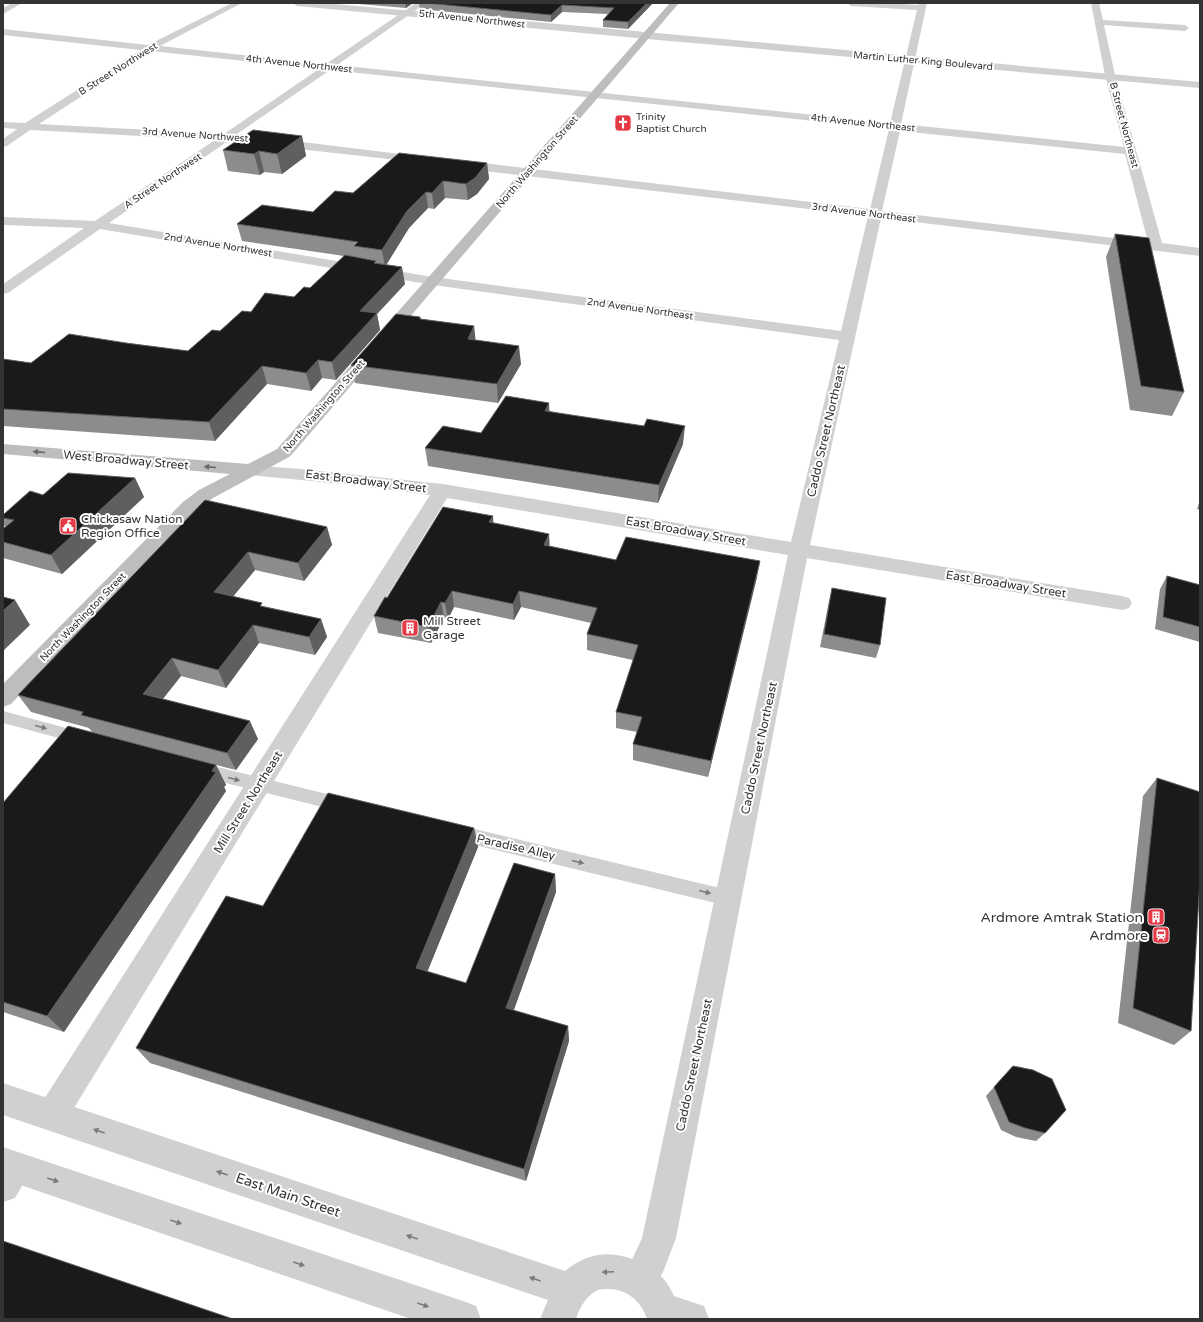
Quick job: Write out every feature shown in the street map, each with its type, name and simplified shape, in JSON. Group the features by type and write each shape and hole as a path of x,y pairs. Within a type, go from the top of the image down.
{"main road":[{"name":"North Washington Street","path":"3,698 190,506 206,494 283,453 288,448 432,281 529,173 675,3"},
{"name":"West Broadway Street","path":"3,449 249,470"}],"street":[{"path":"3,10 18,3"},
{"name":"B Street Northwest","path":"3,144 28,126 149,48 238,3"},
{"name":"5th Avenue Northwest","path":"297,3 647,36"},
{"name":"A Street Northwest","path":"3,290 331,67 422,3"},
{"path":"851,3 922,6"},
{"name":"B Street Northeast","path":"1095,3 1110,75 1156,247"},
{"name":"Caddo Street Northeast","path":"640,1280 651,1260 659,1238 799,551 896,127 922,6"},
{"path":"1099,22 1185,28"},
{"name":"4th Avenue Northwest","path":"3,32 595,96"},
{"name":"Martin Luther King Boulevard","path":"647,36 1200,85"},
{"name":"4th Avenue Northeast","path":"595,96 1130,151"},
{"name":"3rd Avenue Northwest","path":"3,125 228,137 529,173"},
{"name":"3rd Avenue Northeast","path":"529,173 1200,252"},
{"name":"2nd Avenue Northwest","path":"3,221 98,225 432,281"},
{"name":"2nd Avenue Northeast","path":"432,281 848,337"},
{"name":"East Broadway Street","path":"249,470 331,476 443,490 799,551 1122,603"},
{"name":"Mill Street Northeast","path":"52,1115 443,490"},
{"name":"East Main Street","path":"3,1099 52,1115 565,1305 576,1285 591,1274 607,1270 624,1272 640,1280 653,1292 673,1316"},
{"path":"7,1172 463,1319"}],"lane":[{"path":"3,717 95,742"},
{"path":"186,766 358,809"},
{"name":"Paradise Alley","path":"442,829 728,898"}],"building":[{"path":"426,3 647,3 628,22 603,20 614,8 562,5 551,15"},
{"path":"253,130 302,136 277,154 259,151 254,154 223,150"},
{"path":"399,153 487,163 475,178 466,184 443,181 432,193 426,192 407,211 382,250 354,246 358,242 237,224 262,205 313,212 335,191 353,193"},
{"path":"1115,234 1149,238 1184,392 1141,386"},
{"path":"345,255 376,261 374,263 402,267 360,311 377,313 332,362 318,360 306,373 262,366 209,422 3,409 3,359 31,363 69,334 188,351 212,330 220,331 242,311 251,312 265,293 294,297 304,287 310,288"},
{"path":"396,314 420,317 420,319 474,326 468,339 519,346 497,384 351,365"},
{"path":"506,396 549,403 545,411 644,426 647,419 685,426 659,485 425,448 443,426 481,433"},
{"path":"68,473 135,478 51,555 3,542 3,529 14,520 3,518 3,515 30,491 43,495"},
{"path":"205,500 327,527 298,563 248,552 214,592 262,603 260,606 321,619 309,637 253,625 218,670 172,658 143,694 250,721 227,753 81,715 83,712 18,695"},
{"path":"443,507 493,516 489,522 549,534 544,545 616,560 626,537 760,561 711,761 633,744 642,717 616,712 638,645 587,634 597,608 519,591 513,604 452,591 445,603 441,602 428,627 374,616 385,597 387,598"},
{"path":"1167,576 1200,585 1200,627 1163,617"},
{"path":"832,588 886,598 880,645 824,634"},
{"path":"3,597 15,600 3,611"},
{"path":"68,726 216,765 212,771 216,772 47,1016 3,1002 3,803"},
{"name":"Ardmore Amtrak Station","path":"1157,778 1200,792 1200,879 1191,1031 1133,1008"},
{"path":"328,793 474,828 416,968 466,983 514,863 555,874 506,1008 568,1026 524,1169 136,1048 226,896 263,906"},
{"path":"1013,1066 1033,1070 1052,1079 1066,1110 1045,1133 1009,1122 994,1087"},
{"path":"3,1241 233,1319 3,1319"}],"place":[{"name":"Trinity Baptist Church","path":"623,123"},
{"name":"Chickasaw Nation Region Office","path":"68,526"},
{"name":"Mill Street Garage","path":"410,628"},
{"name":"Ardmore Amtrak Station","path":"1156,917"},
{"name":"Ardmore","path":"1161,935"}]}
